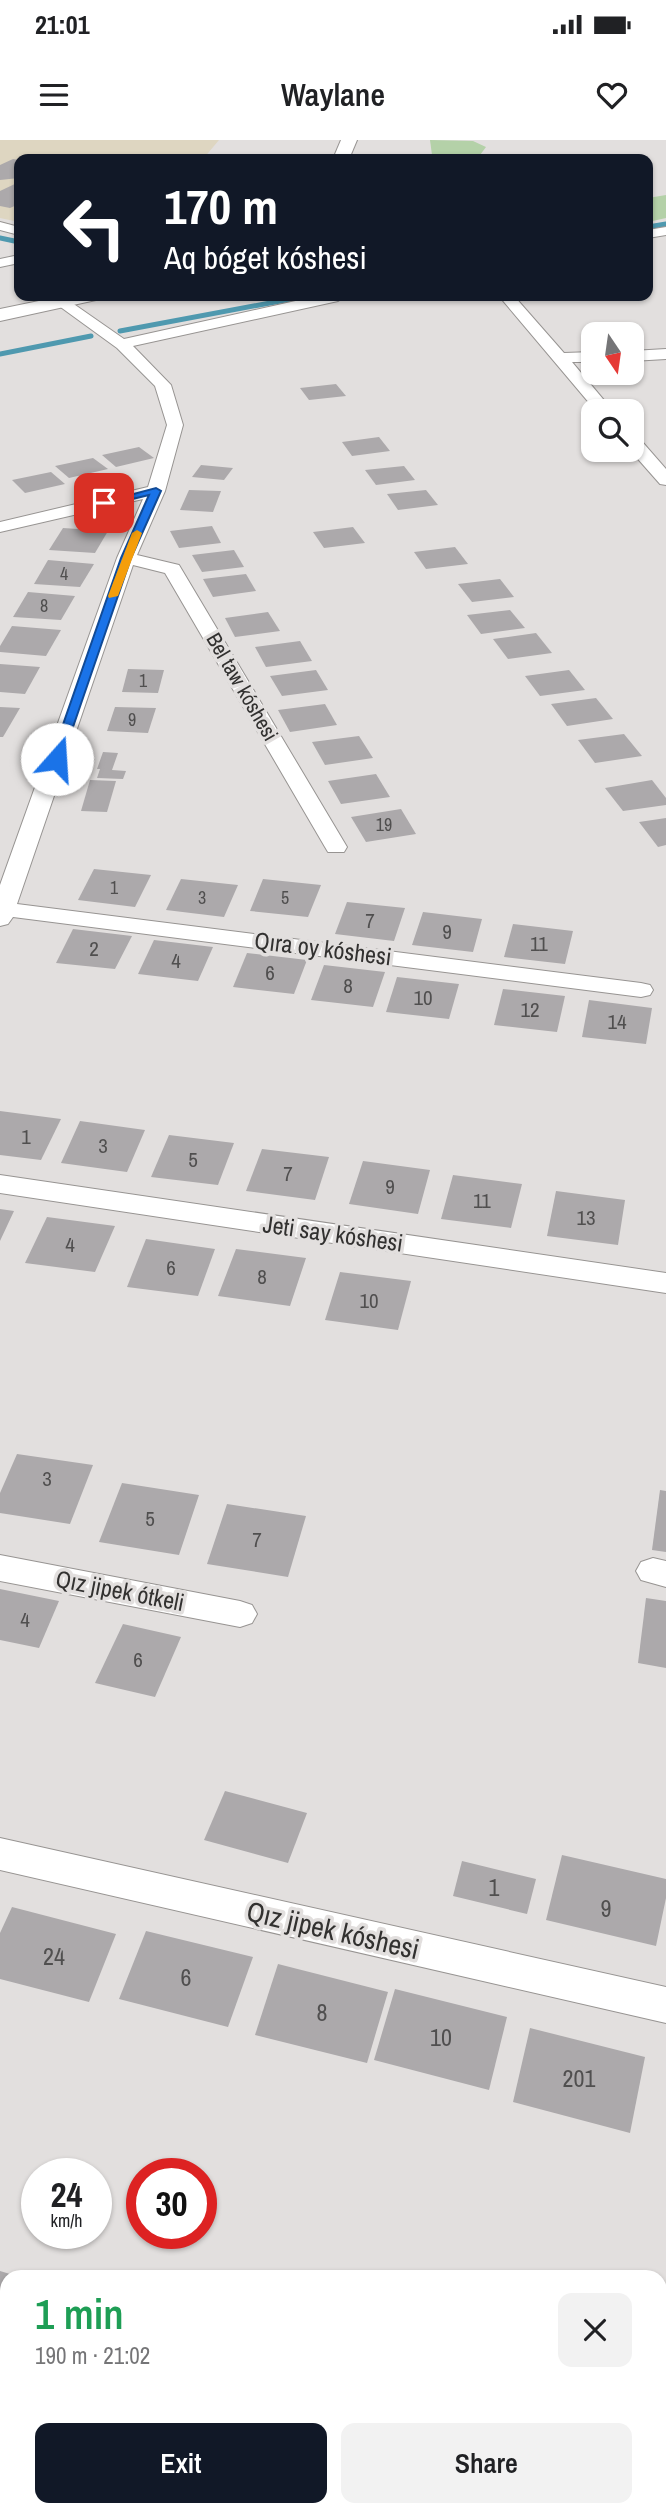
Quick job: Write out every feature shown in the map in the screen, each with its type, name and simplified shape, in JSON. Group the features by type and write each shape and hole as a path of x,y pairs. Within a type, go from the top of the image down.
{"main road":[{"path":"0,315 70,301"}],"street":[{"path":"123,345 140,338 314,301"},
{"path":"510,301 594,399"},
{"path":"2,914 126,558 156,491 175,425 163,385 123,345 63,303"},
{"path":"644,356 666,355"},
{"path":"558,358 581,357"},
{"path":"644,455 666,480"},
{"path":"0,527 156,491"},
{"name":"Bel taw kóshesi","path":"126,558 172,569 336,847"},
{"name":"Qıra oy kóshesi","path":"2,914 641,990"},
{"name":"Jeti say kóshesi","path":"0,1184 666,1283"},
{"name":"Qız jipek ótkeli","path":"0,1568 240,1614"},
{"name":"Qız jipek kóshesi","path":"0,1854 666,2005"}],"shaded area":[{"path":"0,140 219,140 207,154 14,154 14,221 0,218"}],"green space":[{"path":"430,140 473,141 486,147 481,154 432,154"},
{"path":"666,195 666,218 653,221 653,197"}],"building":[{"path":"14,159 14,179 0,180 0,165"},
{"path":"14,184 14,206 0,206 0,191"},
{"path":"336,384 346,396 309,400 300,388"},
{"path":"379,437 390,451 352,456 342,442"},
{"path":"139,447 154,458 116,467 102,455"},
{"path":"93,458 108,469 69,478 55,466"},
{"path":"201,465 233,468 224,480 192,477"},
{"path":"404,466 415,480 376,485 365,470"},
{"path":"51,472 65,484 25,493 12,480"},
{"path":"189,490 221,491 213,512 180,510"},
{"path":"426,490 438,505 398,510 387,494"},
{"path":"212,526 221,543 179,548 170,531"},
{"path":"353,527 365,543 324,548 313,532"},
{"path":"63,528 108,531 95,553 49,550"},
{"path":"455,547 468,564 426,569 414,552"},
{"path":"234,550 244,567 202,572 192,555"},
{"path":"48,560 94,564 80,587 34,584"},
{"path":"246,574 256,591 213,597 203,579"},
{"path":"500,579 514,597 472,602 458,584"},
{"path":"28,592 75,596 61,620 13,617"},
{"path":"510,610 525,628 481,634 467,615"},
{"path":"268,612 280,631 235,637 225,618"},
{"path":"12,626 61,630 46,656 0,652 0,646"},
{"path":"536,633 552,653 508,659 493,639"},
{"path":"300,641 312,661 266,667 255,647"},
{"path":"0,664 40,667 25,694 0,692"},
{"path":"128,669 164,670 158,693 122,692"},
{"path":"316,670 328,690 282,696 270,676"},
{"path":"569,670 585,690 540,696 525,676"},
{"path":"596,698 613,719 567,726 551,704"},
{"path":"325,704 337,725 290,732 278,710"},
{"path":"0,707 20,708 3,737 0,737"},
{"path":"115,707 156,708 148,733 107,731"},
{"path":"624,734 642,756 595,763 578,740"},
{"path":"359,736 373,758 325,765 312,742"},
{"path":"103,752 118,753 112,770 126,771 123,779 97,778"},
{"path":"376,774 390,797 341,804 328,781"},
{"path":"90,780 116,781 107,812 81,811"},
{"path":"652,780 666,798 666,805 623,811 605,788"},
{"path":"401,809 416,834 366,842 351,817"},
{"path":"666,818 666,845 658,847 639,822"},
{"path":"94,869 151,875 135,907 78,900"},
{"path":"181,879 238,885 224,917 166,910"},
{"path":"263,879 321,885 308,917 250,911"},
{"path":"347,902 405,908 394,941 335,934"},
{"path":"423,912 482,919 473,952 412,945"},
{"path":"513,924 573,931 565,964 504,957"},
{"path":"73,929 132,936 115,969 56,963"},
{"path":"154,940 213,947 198,981 138,974"},
{"path":"247,953 307,960 294,994 233,987"},
{"path":"324,965 385,972 373,1007 311,1000"},
{"path":"397,977 459,984 449,1019 386,1012"},
{"path":"503,989 565,996 557,1032 494,1025"},
{"path":"589,1000 652,1008 646,1044 582,1037"},
{"path":"0,1111 61,1119 41,1160 0,1155"},
{"path":"80,1121 145,1130 127,1172 61,1163"},
{"path":"169,1135 234,1143 218,1185 151,1177"},
{"path":"262,1149 329,1157 315,1200 246,1191"},
{"path":"363,1161 430,1170 418,1214 349,1204"},
{"path":"453,1175 522,1184 511,1228 441,1219"},
{"path":"556,1191 625,1200 618,1245 547,1236"},
{"path":"0,1209 14,1211 0,1241"},
{"path":"47,1217 115,1226 95,1272 25,1263"},
{"path":"146,1239 215,1249 198,1296 127,1287"},
{"path":"236,1249 306,1258 290,1306 218,1296"},
{"path":"340,1272 411,1281 398,1330 325,1320"},
{"path":"17,1454 93,1465 70,1524 0,1513 0,1493"},
{"path":"122,1483 199,1495 179,1555 99,1542"},
{"path":"660,1490 666,1491 666,1552 652,1550"},
{"path":"227,1504 306,1516 288,1577 207,1564"},
{"path":"0,1589 59,1601 39,1648 0,1640"},
{"path":"646,1598 666,1601 666,1668 638,1663"},
{"path":"123,1624 181,1637 155,1697 95,1683"},
{"path":"225,1791 307,1813 288,1863 204,1840"},
{"path":"562,1855 666,1879 666,1898 656,1946 546,1920"},
{"path":"462,1861 536,1879 527,1914 453,1896"},
{"path":"12,1907 116,1934 89,2002 0,1979 0,1933"},
{"path":"146,1931 253,1957 228,2027 119,1999"},
{"path":"278,1964 388,1992 367,2063 255,2035"},
{"path":"395,1989 507,2017 489,2090 374,2060"},
{"path":"530,2028 645,2057 630,2133 513,2102"}],"waterway":[{"path":"653,226 666,224"},
{"path":"0,238 14,241"},
{"path":"120,331 280,301"},
{"path":"0,354 91,336"}],"slow traffic":[{"path":"113,596 137,533"}],"route":[{"path":"57,759 126,558 156,491 104,503"}]}
